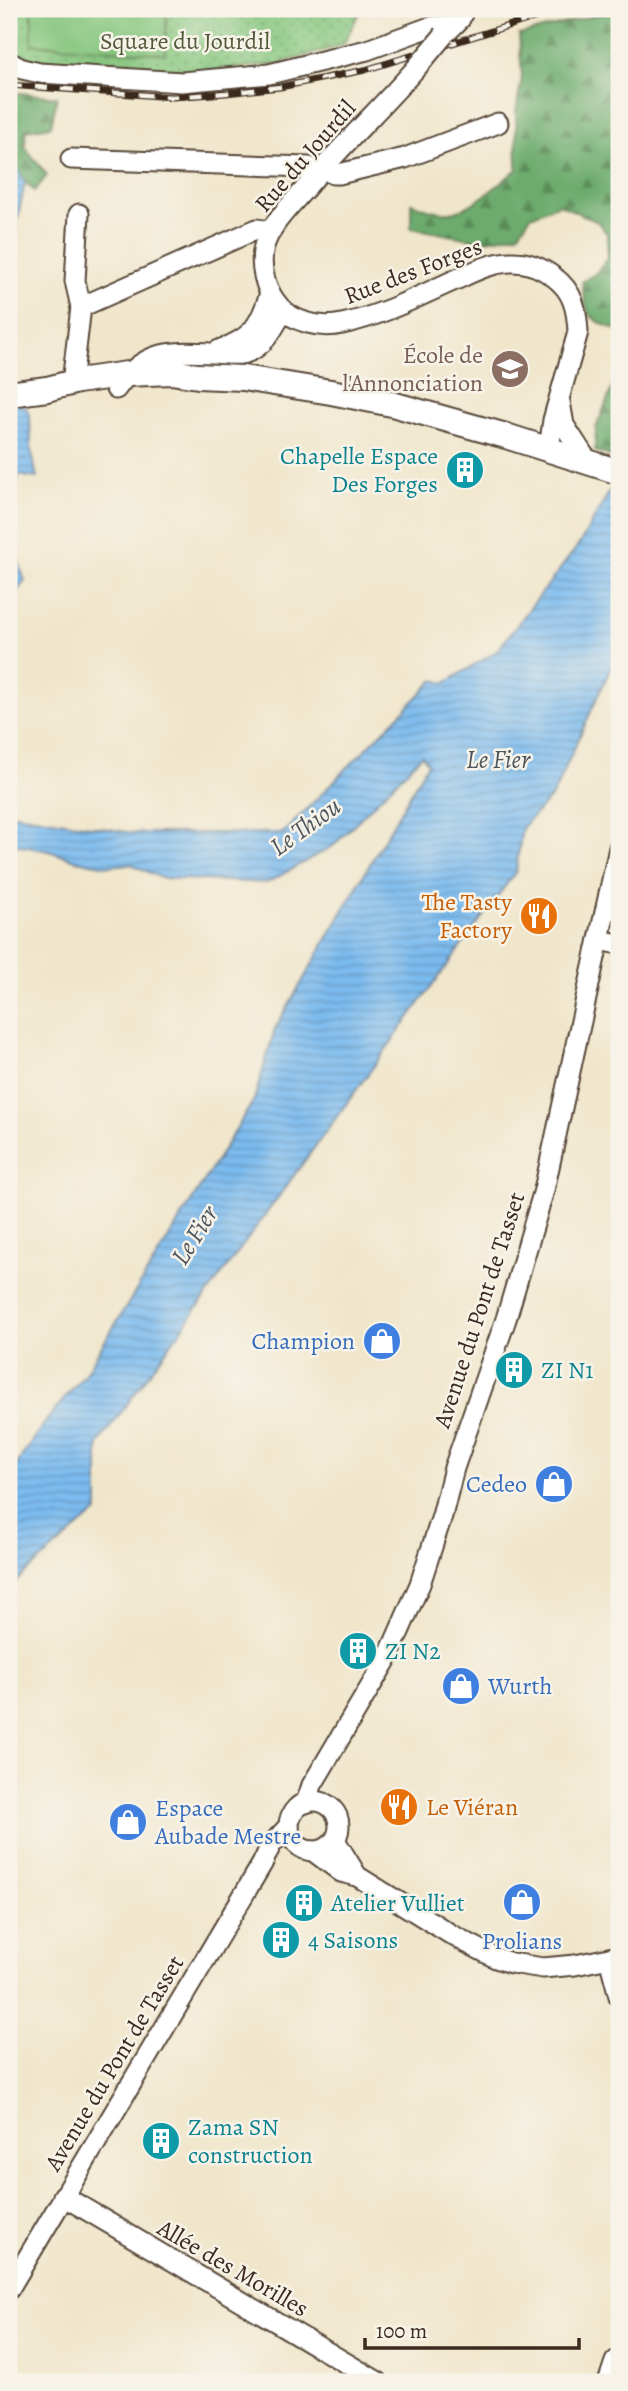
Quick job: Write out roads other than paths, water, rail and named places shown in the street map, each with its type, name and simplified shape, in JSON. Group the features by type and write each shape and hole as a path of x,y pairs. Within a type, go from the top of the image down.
{"highway":[{"path":"613,2382 619,2364"}],"main road":[{"path":"27,391 70,393 171,372 243,378 365,398 604,467"},
{"path":"27,391 72,383 122,381"}],"street":[{"path":"9,62 40,74 195,81 269,74 367,50 450,20"},
{"name":"Rue du Jourdil","path":"283,310 270,293 265,280 264,248 271,231 321,171 418,65 450,20"},
{"path":"71,159 309,167 338,174 405,158 498,122"},
{"path":"72,383 81,307 75,281 79,214"},
{"path":"81,307 257,229 271,231"},
{"name":"Rue des Forges","path":"283,310 309,323 332,326 411,299 489,266 510,261 535,265 565,286 575,305 578,332 559,398 549,449"},
{"path":"212,353 251,334 264,312 270,293"},
{"path":"122,381 144,360 158,355 234,355 251,352 263,341 283,310"},
{"path":"559,398 564,425 604,467"},
{"name":"Avenue du Pont de Tasset","path":"306,1802 312,1785 388,1657 420,1584 470,1420 506,1319 544,1190 619,848"},
{"path":"599,940 619,944"},
{"path":"324,1765 328,1806"},
{"path":"262,1864 279,1854 307,1850 325,1849 335,1840 338,1820 328,1806 318,1801 306,1802 292,1814 289,1826 292,1839 307,1850 341,1872 357,1876 452,1936 511,1963 559,1968 614,1957 619,1996"},
{"name":"Avenue du Pont de Tasset","path":"9,2289 271,1845 289,1826"},
{"path":"335,1840 357,1876"},
{"name":"Allée des Morilles","path":"63,2196 378,2382"}],"water":[{"path":"9,155 25,182 9,263"},
{"path":"9,387 30,415 31,448 37,478 18,475 10,536 25,581 9,598"},
{"name":"Le Fier","path":"619,467 619,650 553,795 522,828 516,871 98,1444 98,1511 9,1587 9,1475 46,1421 84,1375 254,1100 275,1029 428,763 422,755 333,846 267,883 161,878 131,864 108,866 9,844 9,813 133,833 283,833 434,680 445,683 497,651 580,543 611,489"}],"railway":[{"path":"9,85 172,97 280,87 365,70 563,9"}],"place":[{"name":"École de l'Annonciation","path":"510,369"},
{"name":"Chapelle Espace Des Forges","path":"465,470"},
{"name":"The Tasty Factory","path":"539,916"},
{"name":"Champion","path":"382,1341"},
{"name":"ZI N1","path":"514,1370"},
{"name":"Cedeo","path":"554,1484"},
{"name":"ZI N2","path":"358,1651"},
{"name":"Wurth","path":"461,1686"},
{"name":"Le Viéran","path":"399,1807"},
{"name":"Espace Aubade Mestre","path":"128,1822"},
{"name":"Prolians","path":"522,1902"},
{"name":"Atelier Vulliet","path":"304,1903"},
{"name":"4 Saisons","path":"281,1940"},
{"name":"Zama SN construction","path":"161,2141"}],"park label":[{"name":"Square du Jourdil","path":"185,41"}],"water label":[{"name":"Le Thiou","path":"305,826"}]}
